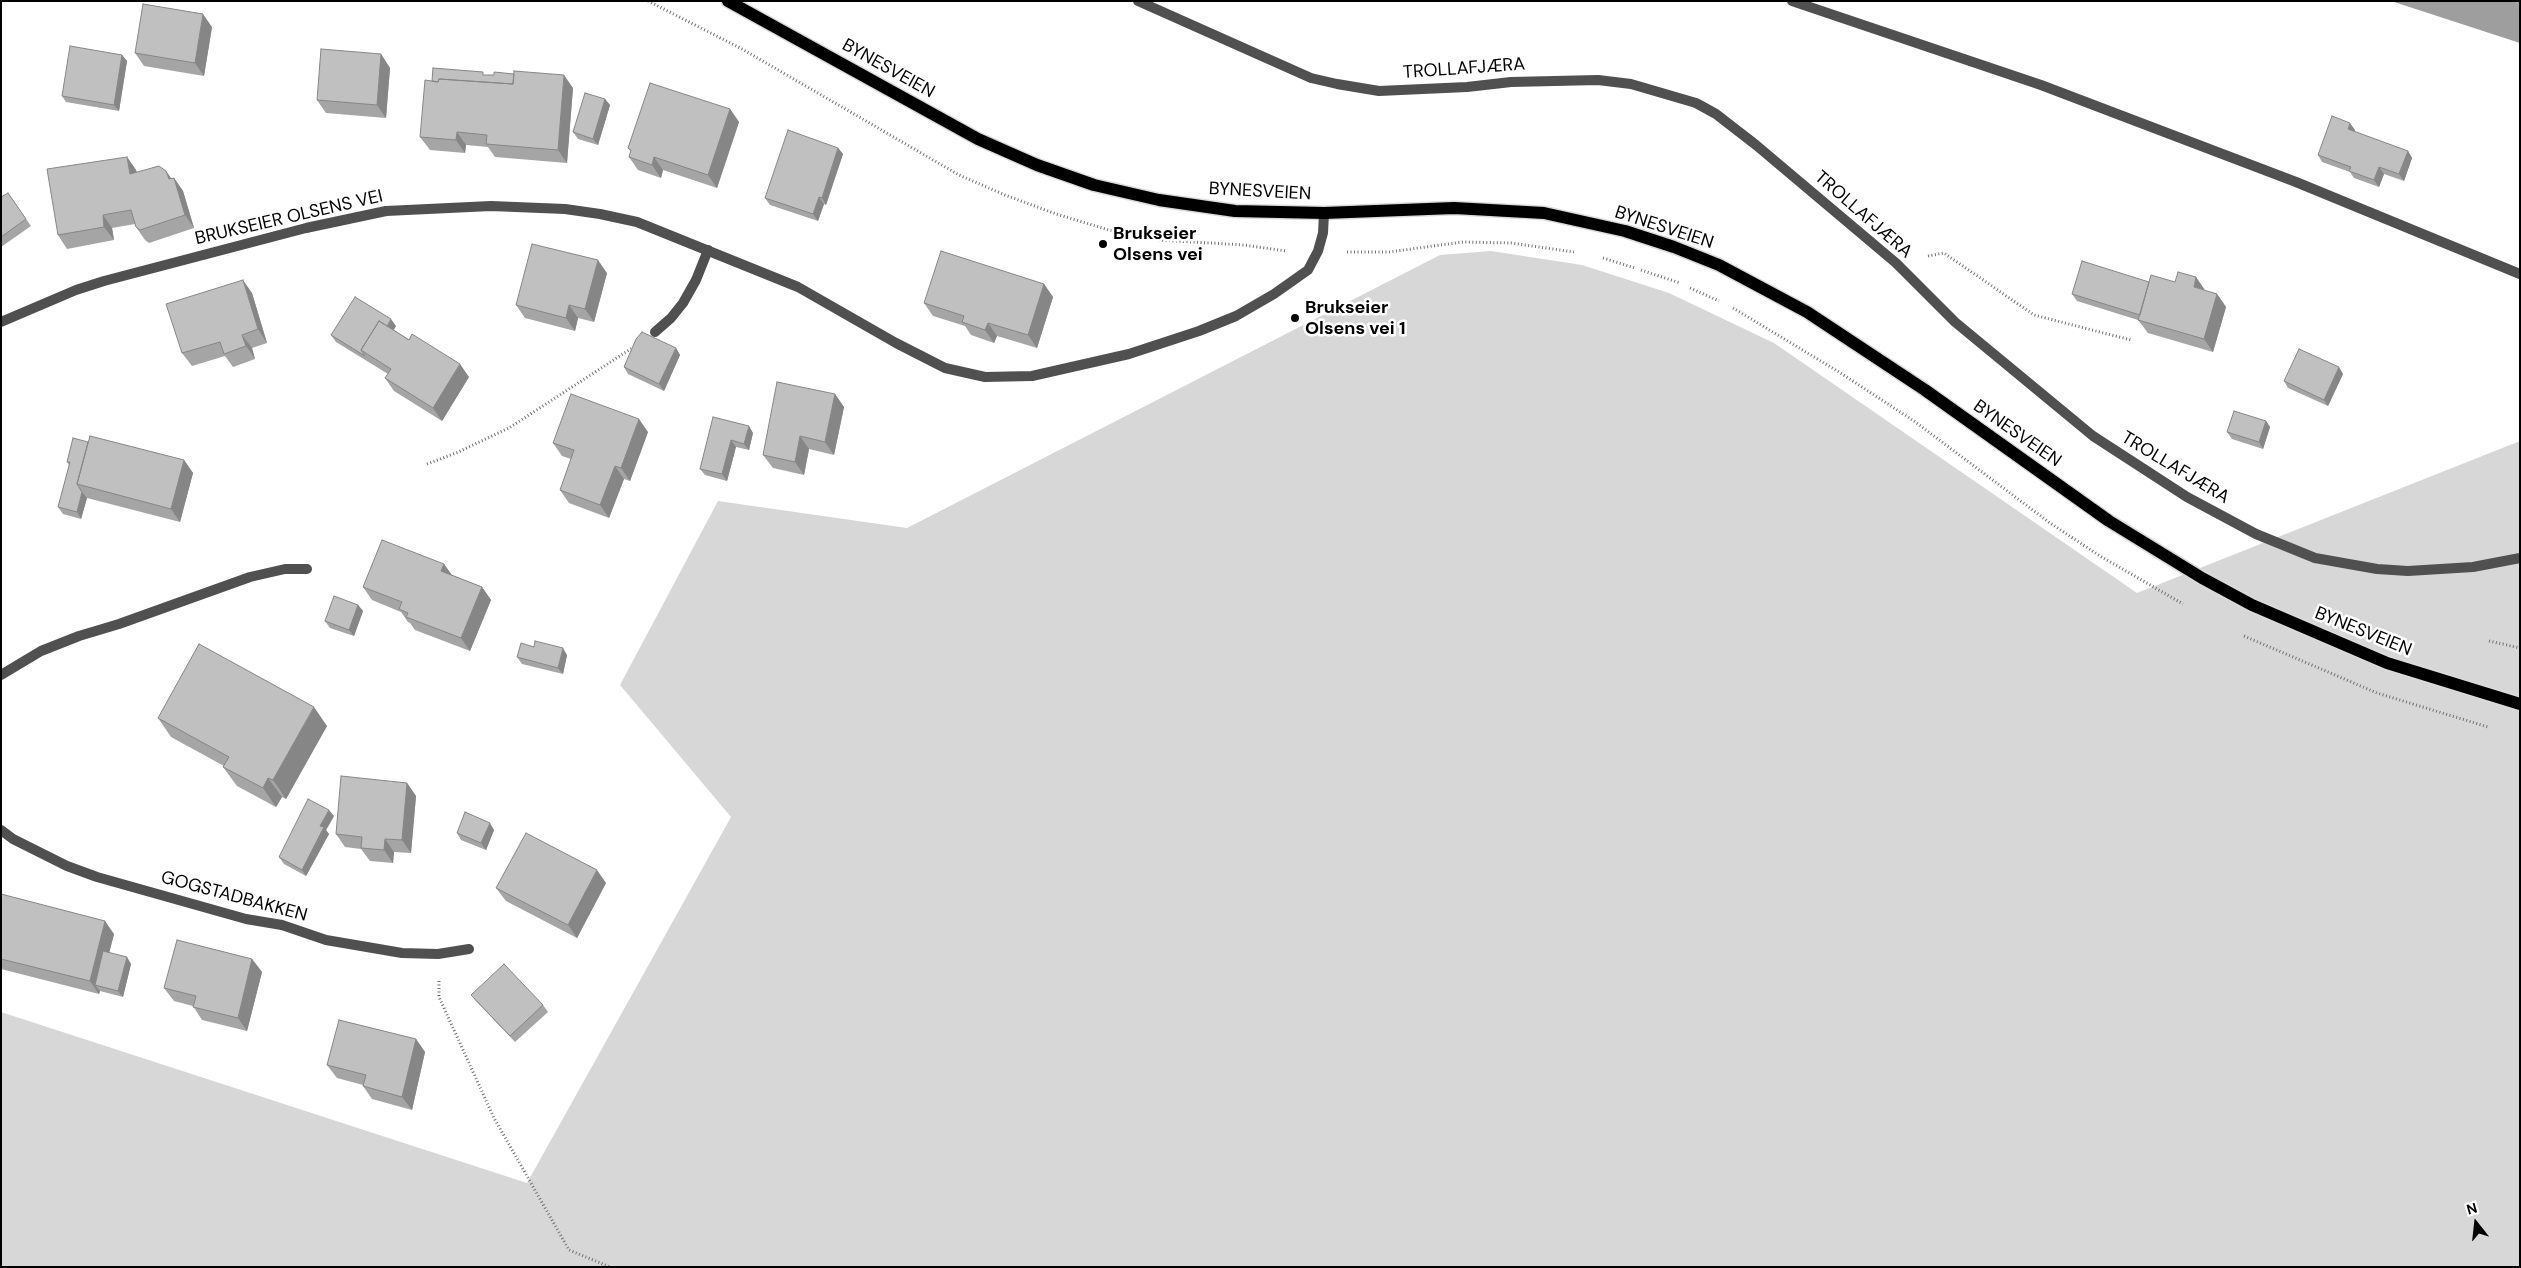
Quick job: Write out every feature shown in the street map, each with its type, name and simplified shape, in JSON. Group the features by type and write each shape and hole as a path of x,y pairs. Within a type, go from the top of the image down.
{"main road":[{"name":"BYNESVEIEN","path":"728,1 978,139 1037,165 1094,185 1158,200 1235,211 1324,213 1454,208 1544,213 1625,231 1674,246 1720,265 1807,312 1924,390 2108,521 2202,578 2252,605 2387,663 2520,704"}],"street":[{"name":"TROLLAFJÆRA","path":"1138,1 1311,78 1337,84 1379,91 1467,87 1511,82 1598,80 1658,90 1696,104 1716,114 1756,145 1896,263 1956,322 2093,436 2187,497 2256,534 2315,558 2377,569 2408,571 2473,567 2520,558"},
{"path":"1792,1 2050,88 2296,182 2520,274"},
{"name":"BRUKSEIER OLSENS VEI","path":"1,322 76,290 104,281 306,228 386,211 491,206 565,209 637,222 798,287 896,343 945,368 985,377 1008,378 1032,376 1129,354 1214,325 1252,307 1308,270 1318,252 1324,233 1324,213"},
{"path":"655,332 671,318 683,303 696,280 708,250"},
{"path":"1,674 42,651 79,636 119,624 250,577 285,569 307,569"},
{"name":"GOGSTADBAKKEN","path":"1,830 13,839 67,866 97,877 170,895 246,919 282,926 326,940 367,949 438,954 469,948"}],"path":[{"path":"648,1 742,49 959,175 1056,214 1109,230 1159,240 1244,245 1283,251 1389,252 1463,242 1511,244 1578,253"},
{"path":"1896,263 1944,253 2034,315 2131,340"},
{"path":"1596,256 1686,286 1724,303 1839,372 1914,421 2050,523 2100,556 2190,608"},
{"path":"427,464 456,453 509,428 655,332"},
{"path":"2243,636 2377,693 2493,729"},
{"path":"2489,641 2520,648"},
{"path":"438,954 440,997 494,1118 569,1250 610,1267"}],"shaded area":[{"path":"2391,1 2520,1 2520,43"},
{"path":"1491,251 1582,265 1669,293 1774,343 2137,593 2520,441 2520,1267 1,1267 1,1012 527,1183 731,817 620,685 718,501 907,528 1440,255"}],"building":[{"path":"143,4 203,14 195,63 135,53"},
{"path":"70,46 122,55 114,105 62,96"},
{"path":"321,49 381,54 377,105 317,100"},
{"path":"433,68 483,72 483,75 494,75 494,72 514,74 513,84 439,79 438,82 432,81"},
{"path":"514,71 564,75 558,150 486,144 487,135 457,132 456,140 420,137 425,80 438,82 439,79 513,84"},
{"path":"650,83 730,109 708,175 654,157 652,165 629,157 631,150 628,148"},
{"path":"585,93 605,99 593,139 573,132"},
{"path":"2332,116 2350,123 2348,129 2408,151 2399,174 2379,167 2374,180 2349,171 2351,167 2318,155"},
{"path":"788,130 838,148 822,198 819,197 813,214 765,198"},
{"path":"127,157 130,174 159,166 166,171 169,179 174,178 185,215 140,230 136,227 131,210 103,215 104,227 58,235 47,169"},
{"path":"8,193 26,219 1,237 1,197"},
{"path":"532,244 598,260 585,309 569,305 566,318 516,305"},
{"path":"941,251 1044,284 1028,335 988,323 985,330 962,322 964,316 924,303"},
{"path":"2082,261 2149,282 2140,315 2072,294"},
{"path":"2178,272 2196,277 2194,287 2217,294 2204,339 2138,320 2151,275 2175,282"},
{"path":"243,280 258,329 242,335 246,346 224,354 220,342 182,353 166,304"},
{"path":"355,297 391,319 387,326 379,321 361,350 365,356 331,335"},
{"path":"379,321 409,340 412,334 460,364 433,408 385,378 391,369 361,350"},
{"path":"642,332 676,348 659,384 624,367 636,339"},
{"path":"2299,349 2339,367 2324,400 2284,381"},
{"path":"777,382 835,394 825,442 800,436 795,462 763,455"},
{"path":"571,394 639,419 621,468 615,466 600,505 560,490 574,450 553,443"},
{"path":"2234,411 2266,421 2259,442 2227,432"},
{"path":"713,417 749,426 744,444 731,440 722,474 700,469"},
{"path":"90,436 184,460 171,509 77,484"},
{"path":"73,438 88,442 77,484 82,492 77,512 58,507 70,462 67,462"},
{"path":"382,540 444,564 441,571 482,587 461,638 406,617 408,613 399,609 402,602 363,587"},
{"path":"334,596 358,605 349,630 325,621"},
{"path":"535,641 563,648 558,668 517,657 521,643 534,647"},
{"path":"199,644 314,707 273,780 268,778 263,788 223,767 229,757 158,718"},
{"path":"341,776 407,783 402,840 385,839 384,850 361,848 362,837 336,834"},
{"path":"308,799 329,810 320,826 324,827 302,870 279,857"},
{"path":"465,812 490,823 481,843 457,833"},
{"path":"526,833 597,870 568,925 496,888"},
{"path":"1,894 105,921 90,981 1,959"},
{"path":"177,940 252,959 238,1018 193,1007 196,996 164,988"},
{"path":"103,951 127,957 118,991 95,985"},
{"path":"504,964 543,1005 510,1036 471,995"},
{"path":"339,1020 416,1039 402,1097 363,1086 366,1075 327,1065"}],"place":[{"name":"Brukseier Olsens vei","path":"1103,244"},
{"name":"Brukseier Olsens vei 1","path":"1295,318"}]}
